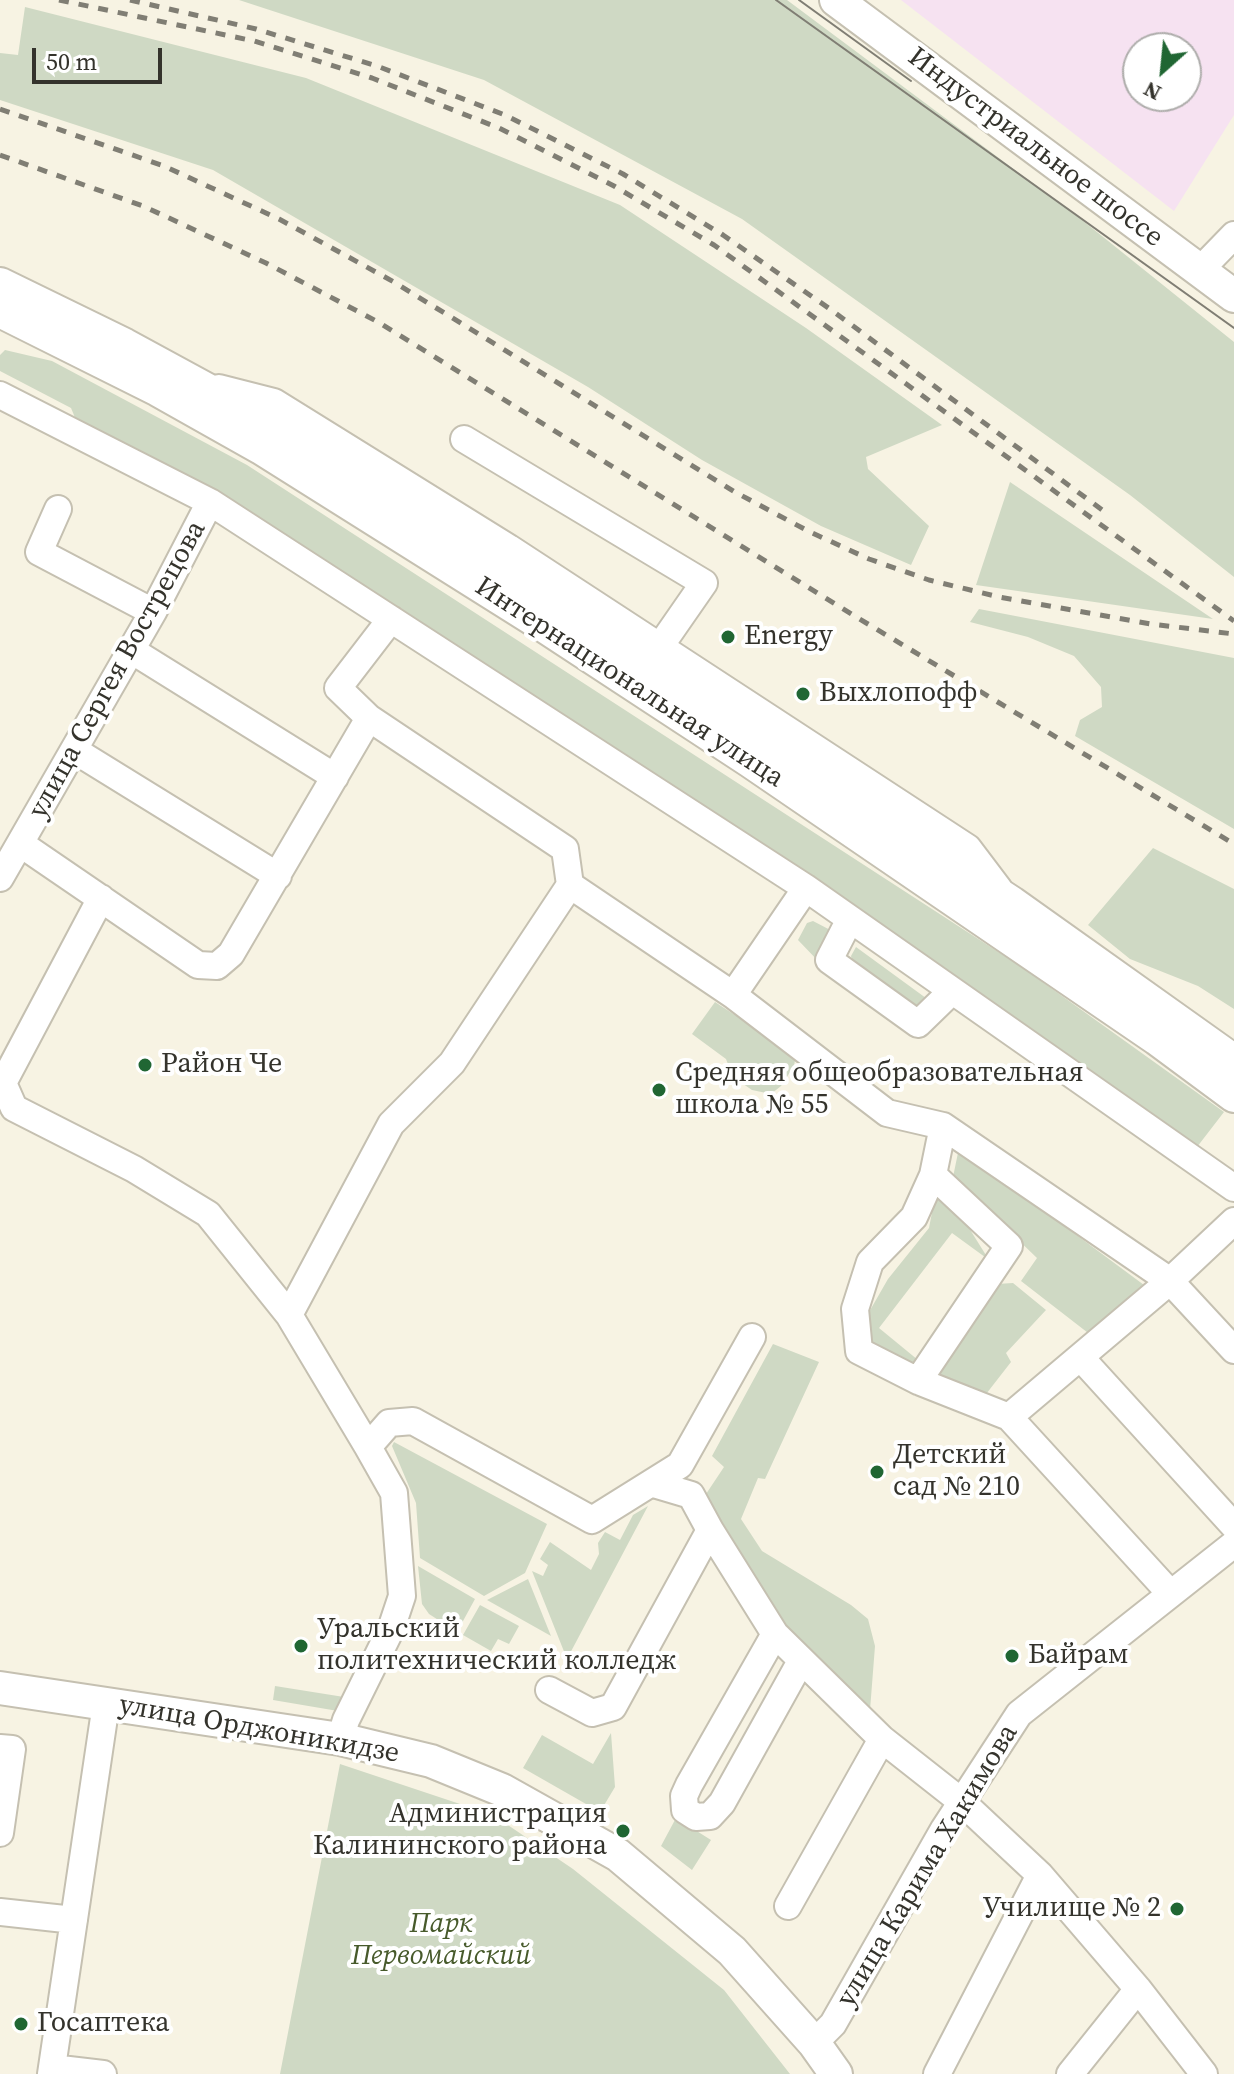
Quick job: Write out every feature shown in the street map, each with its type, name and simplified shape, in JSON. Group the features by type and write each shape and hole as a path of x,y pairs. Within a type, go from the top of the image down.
{"main road":[{"name":"Индустриальное шоссе","path":"836,0 1234,296"},
{"name":"Интернациональная улица","path":"0,284 192,382 541,624 750,761 1157,1039 1234,1096"},
{"name":"Интернациональная улица","path":"0,311 158,390 268,437 542,595 1009,901 1234,1061"},
{"name":"улица Орджоникидзе","path":"0,1688 340,1739 431,1761 502,1790 618,1855 732,1951 814,2043 836,2074"}],"street":[{"path":"1199,271 1232,235"},
{"path":"192,382 274,402 661,645 968,848 1009,901"},
{"path":"0,395 210,502 806,888 1234,1188"},
{"path":"464,439 704,583 661,645"},
{"name":"улица Сергея Вострецова","path":"0,878 153,612 210,502"},
{"path":"58,509 39,552 153,612"},
{"path":"289,1315 391,1124 452,1063 570,885 565,849 369,718 338,688 391,619"},
{"path":"131,650 335,777"},
{"path":"21,844 198,965 217,966 231,954 369,718"},
{"path":"74,750 278,876"},
{"path":"570,885 733,995 887,1113 943,1126 1170,1281 1234,1350"},
{"path":"733,995 806,888"},
{"path":"101,898 3,1083 14,1108 134,1169 208,1214 289,1315 394,1493 402,1596 391,1629 340,1739"},
{"path":"850,919 829,960 918,1024 952,991"},
{"path":"943,1126 933,1175 914,1217 870,1262 855,1309 859,1351 918,1381 1009,1417 1170,1593"},
{"path":"918,1381 1009,1246 933,1175"},
{"path":"1009,1417 1170,1281 1234,1221"},
{"path":"368,1447 389,1423 413,1421 592,1520 680,1465 752,1337"},
{"path":"1081,1358 1234,1526"},
{"path":"654,1484 691,1495 775,1634 882,1739 962,1802 1040,1875 1138,1989 1204,2074"},
{"path":"549,1690 592,1713 613,1707 710,1530"},
{"name":"улица Карима Хакимова","path":"814,2043 833,2024 962,1802 1019,1714 1234,1544"},
{"path":"775,1634 689,1785 684,1796 685,1810 696,1817 710,1816 722,1803 801,1661"},
{"path":"103,2074 51,2071 106,1704"},
{"path":"788,1906 882,1739"},
{"path":"0,1748 12,1749 0,1833"},
{"path":"937,2074 1040,1875"},
{"path":"0,1912 74,1920"},
{"path":"1070,2074 1138,1989"}],"shaded area":[{"path":"901,0 1234,0 1234,115 1174,211"}],"green space":[{"path":"239,0 787,0 1082,220 1234,342 1234,577 1130,495 742,219 484,80"},
{"path":"25,7 306,78 620,205 806,328 942,425 866,457 868,469 929,526 911,565 821,526 702,460 588,387 213,170 0,100 0,53 18,55"},
{"path":"5,350 52,361 247,465 1023,968 1224,1112 1197,1147 796,870 226,497 76,420 71,408 0,371 0,355"},
{"path":"1010,482 1213,619 976,585"},
{"path":"979,609 1234,658 1234,829 1075,736 1080,720 1102,707 1101,687 1074,656 1028,637 970,622"},
{"path":"1153,848 1234,889 1234,1009 1198,986 1130,959 1088,925"},
{"path":"813,921 836,933 820,963 798,940 807,923"},
{"path":"856,947 930,1001 916,1009 853,964 851,956"},
{"path":"715,1002 796,1055 794,1066 781,1086 771,1094 752,1090 733,1077 726,1059 692,1034"},
{"path":"959,1148 1144,1285 1092,1336 1021,1281 1037,1258 953,1177"},
{"path":"941,1195 954,1204 989,1260 952,1233 879,1328 918,1360 913,1370 869,1347 865,1319 888,1279 929,1228 934,1202"},
{"path":"1013,1283 1046,1310 1006,1353 1011,1362 983,1398 929,1378 997,1284"},
{"path":"773,1344 819,1362 765,1479 758,1478 741,1519 762,1551 851,1605 868,1619 875,1646 870,1710 797,1646 746,1570 729,1534 704,1497 724,1467 712,1456"},
{"path":"394,1442 547,1524 525,1573 484,1596 420,1558 416,1503 392,1446"},
{"path":"648,1506 567,1659 532,1571 543,1576 548,1565 540,1559 550,1542 591,1570 599,1554 598,1543 605,1532 620,1540 633,1515"},
{"path":"418,1566 475,1599 457,1632 429,1614 422,1604"},
{"path":"528,1579 551,1636 487,1600"},
{"path":"480,1605 519,1626 509,1644 498,1639 491,1651 463,1635"},
{"path":"275,1686 344,1697 338,1711 273,1700"},
{"path":"611,1733 615,1787 600,1812 523,1768 542,1735 593,1764"},
{"name":"Парк Первомайский","path":"340,1764 493,1815 573,1869 724,1990 790,2074 280,2074"},
{"path":"676,1818 711,1840 692,1870 661,1846"}],"tram line":[{"path":"776,0 1234,328"},
{"path":"799,0 911,81"}],"railway":[{"path":"59,0 254,41 372,78 499,128 614,186 714,245 1234,621"},
{"path":"130,0 256,29 377,66 505,115 623,174 723,235 830,309 1109,515"},
{"path":"0,109 164,166 279,219 394,282 735,492 869,559 929,580 999,597 1151,624 1234,634"},
{"path":"0,155 143,206 266,263 378,322 853,615 1234,844"}],"place":[{"name":"Energy","path":"728,637"},
{"name":"Выхлопофф","path":"803,694"},
{"name":"Район Че","path":"145,1065"},
{"name":"Средняя общеобразовательная школа № 55","path":"659,1090"},
{"name":"Детский сад № 210","path":"877,1472"},
{"name":"Уральский политехнический колледж","path":"301,1646"},
{"name":"Байрам","path":"1012,1656"},
{"name":"Администрация Калининского района","path":"623,1831"},
{"name":"Училище № 2","path":"1177,1909"},
{"name":"Госаптека","path":"21,2024"}]}
